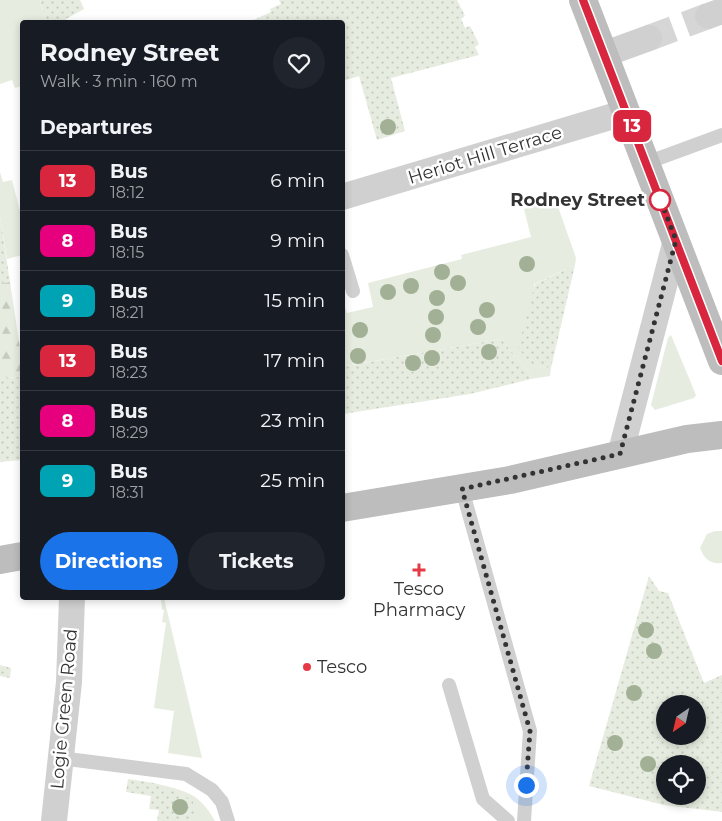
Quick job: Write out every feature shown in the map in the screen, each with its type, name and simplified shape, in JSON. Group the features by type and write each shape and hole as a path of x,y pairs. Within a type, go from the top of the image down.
{"main road":[{"path":"583,0 722,361"},
{"path":"345,508 462,489 687,439 722,435"},
{"path":"0,560 20,556"}],"street":[{"path":"605,54 649,38"},
{"name":"Heriot Hill Terrace","path":"345,196 626,112"},
{"path":"620,454 676,240"},
{"name":"Logie Green Road","path":"54,821 69,682 72,600"}],"lane":[{"path":"646,163 722,134"},
{"path":"345,265 353,291"},
{"path":"462,489 530,731 524,821"},
{"path":"449,685 482,799 508,821"},
{"path":"60,758 186,774 212,790 222,802 228,821"}],"green space":[{"path":"0,0 40,0 45,20 20,20 20,87 15,88 12,80 0,84"},
{"path":"40,0 80,0 84,9 67,20 45,20"},
{"path":"279,0 457,0 465,16 461,19 465,28 470,26 479,44 475,47 479,55 391,78 405,131 377,140 359,76 345,80 345,20 253,20 271,12 270,9 281,4"},
{"path":"0,172 3,182 12,180 20,211 20,256 7,259 0,216"},
{"path":"556,201 576,258 575,265 534,284 533,366 551,368 550,376 531,379 530,374 501,339 345,366 345,307 347,313 373,307 368,283 462,259 461,255 531,237 524,209"},
{"path":"0,216 10,282 0,283"},
{"path":"575,265 551,368 533,366 518,348 535,284"},
{"path":"10,282 20,348 20,377 0,378 0,283"},
{"path":"671,335 696,395 694,398 655,410 651,405 668,338"},
{"path":"501,339 530,374 531,379 470,394 345,414 345,361 346,366"},
{"path":"20,377 20,460 0,462 0,378"},
{"path":"722,531 722,563 714,563 708,560 700,548 707,534"},
{"path":"649,576 659,591 668,593 704,683 722,675 722,812 664,805 706,805 706,755 656,755 656,803 589,786"},
{"path":"161,600 164,600 202,758 168,753 174,711 154,708 166,623 162,622 164,610 162,610"},
{"path":"0,665 11,668 10,678 0,676"},
{"path":"128,779 154,783 193,800 195,821 157,821 159,810 149,809 151,796 126,792"},
{"path":"154,783 183,791 197,798 215,821 195,821"}],"tunnel":[{"path":"649,38 708,16"}],"bus line":[{"name":"13","path":"583,0 722,361"}],"place":[{"name":"Rodney Street","path":"660,200"},
{"name":"Tesco Pharmacy","path":"419,570"},
{"name":"Tesco","path":"307,667"}],"route":[{"path":"526,785 530,731 504,648 462,489 510,480 620,454 676,240 658,194 660,200"}]}
